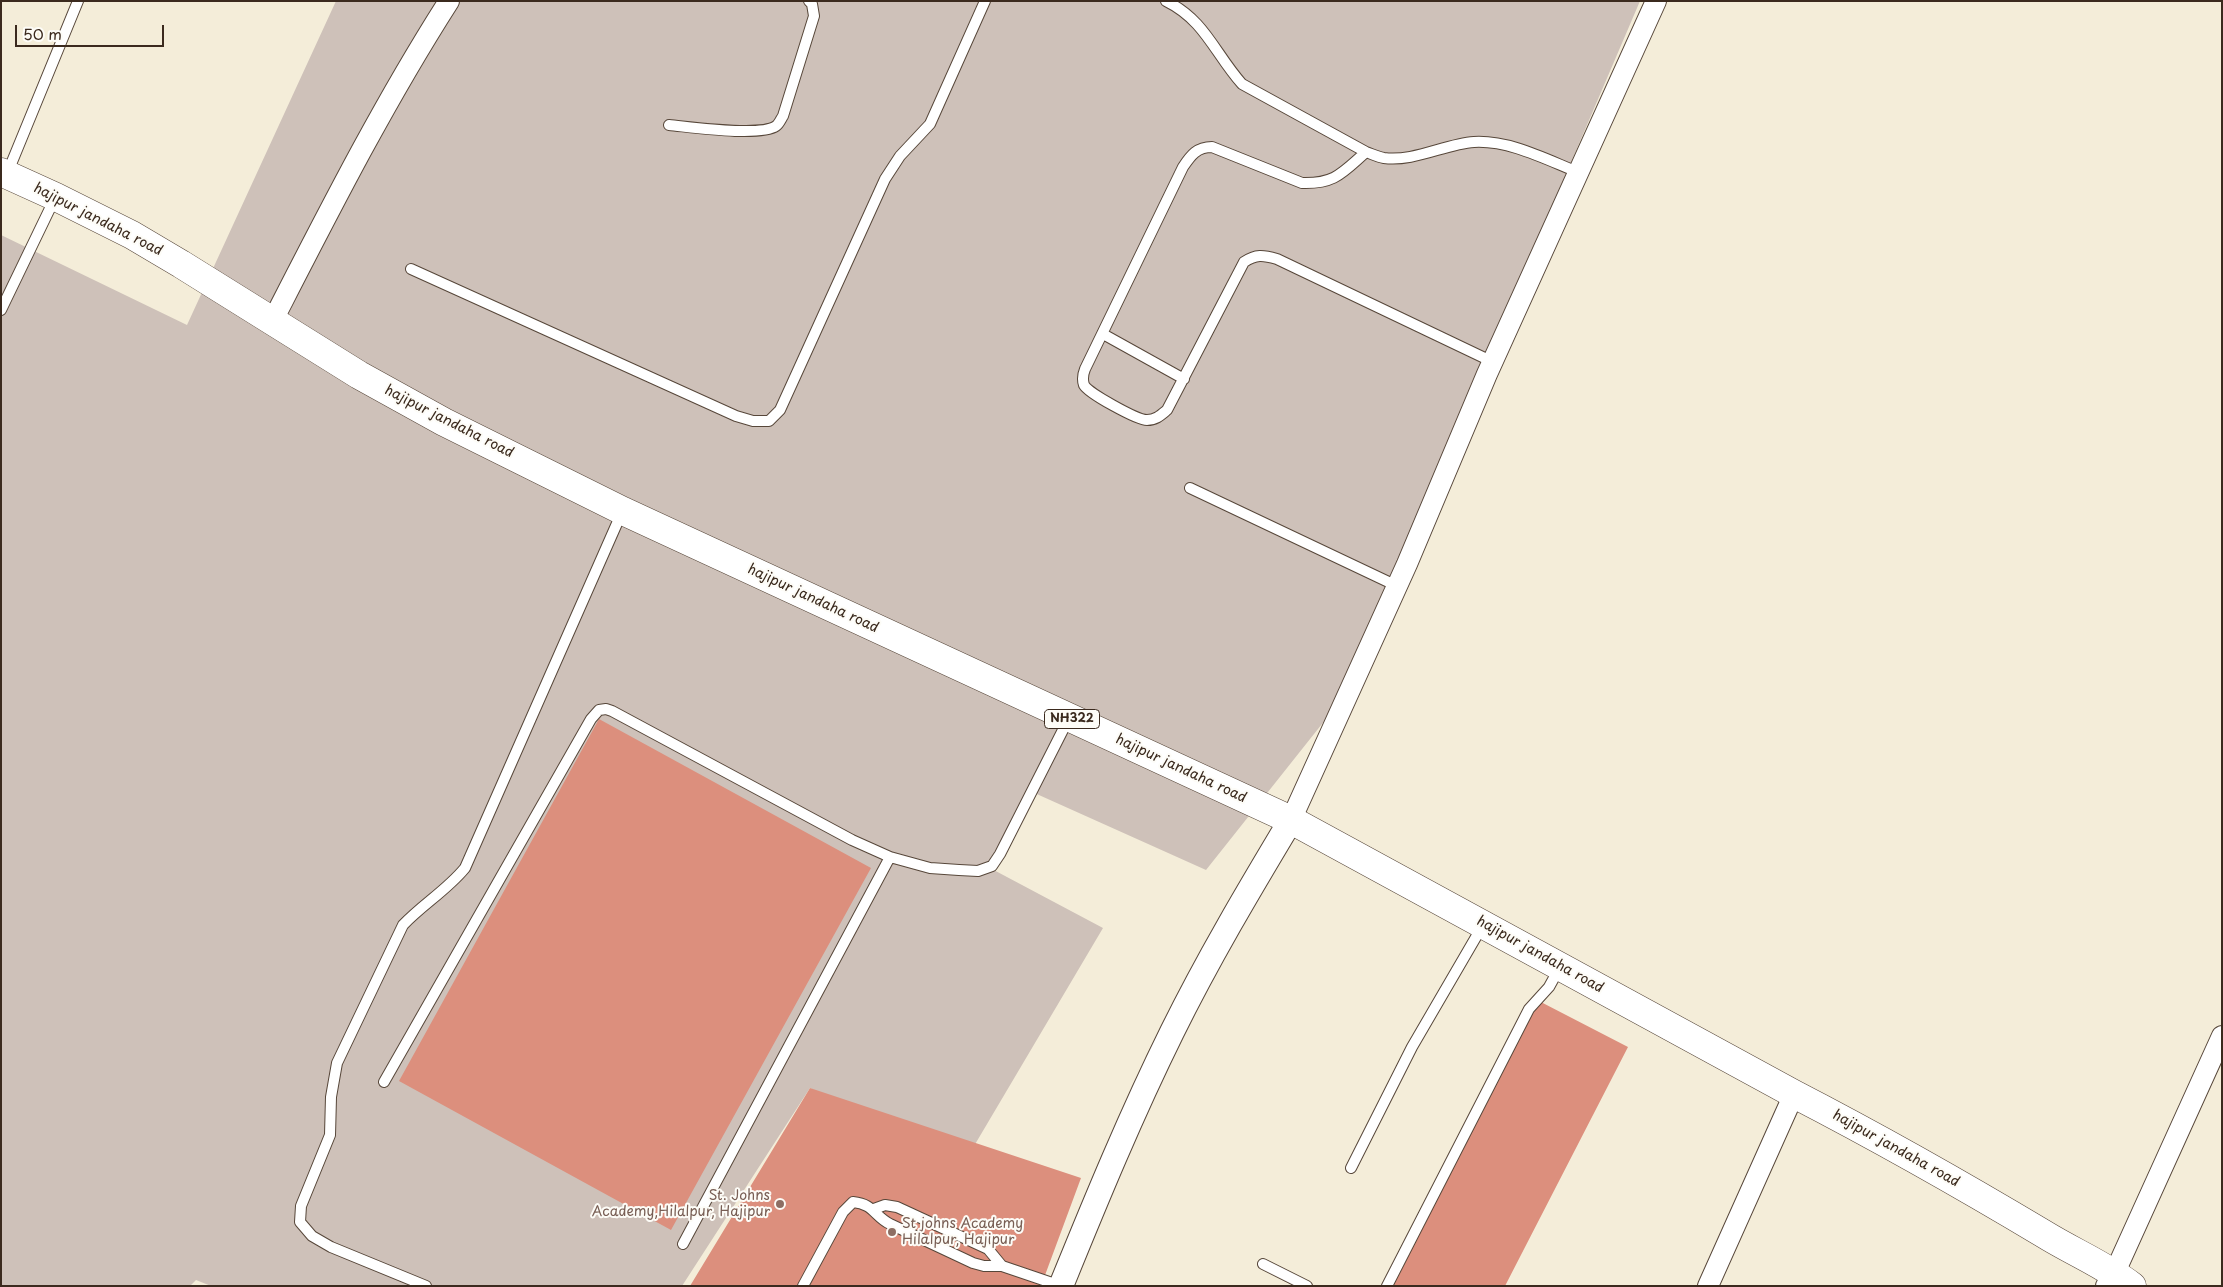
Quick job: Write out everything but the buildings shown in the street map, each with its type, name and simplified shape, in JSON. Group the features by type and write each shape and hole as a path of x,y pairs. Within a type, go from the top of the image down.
{"highway":[{"name":"hajipur jandaha road","path":"4,173 56,196 181,264 272,322 409,403 623,511 1291,820 1871,1134 2050,1238 2118,1281"}],"street":[{"path":"272,322 349,173 449,1"},
{"path":"1061,1286 1109,1166 1172,1032 1232,919 1291,820 1397,586 1493,362 1580,173 1656,1"},
{"path":"2118,1281 2222,1036"},
{"path":"1708,1286 1794,1094"}],"lane":[{"path":"4,173 78,1"},
{"path":"669,125 752,132 766,130 777,125 783,116 814,16 812,4 809,1"},
{"path":"411,269 736,416 753,421 769,421 780,410 885,179 900,156 930,124 985,1"},
{"path":"1166,1 1189,15 1200,25 1230,71 1242,84 1366,152 1384,158 1401,158 1473,142 1493,142 1580,173"},
{"path":"1366,152 1329,182 1316,184 1302,183 1212,147 1202,147 1191,154 1085,369 1082,378 1084,385 1090,392 1146,420 1157,418 1168,410 1244,262 1254,255 1265,255 1277,259 1493,362"},
{"path":"1,310 56,196"},
{"path":"1103,334 1184,379"},
{"path":"1190,488 1397,586"},
{"path":"426,1286 331,1247 312,1236 300,1222 301,1206 330,1135 332,1080 337,1062 403,925 450,885 465,868 623,511"},
{"path":"384,1082 505,869 599,710 606,709 612,711 852,840 890,857 930,868 978,871 992,866 1000,854 1070,718"},
{"path":"683,1244 890,857"},
{"path":"1351,1168 1412,1047 1484,924"},
{"path":"1387,1286 1529,1009 1549,987 1560,966"},
{"path":"803,1286 847,1206 853,1202 874,1209 881,1219 886,1222 974,1263 984,1266 1002,1266 1061,1286"},
{"path":"874,1209 885,1205 906,1211 988,1249 1002,1266"},
{"path":"1263,1264 1307,1286"}],"shaded area":[{"path":"336,1 1640,1 1341,700 1206,870 1030,791 990,868 1103,928 961,1168 810,1088 682,1286 211,1286 196,1280 190,1286 1,1286 1,235 187,325"}],"place":[{"name":"St. Johns Academy,Hilalpur, Hajipur","path":"780,1204"},
{"name":"St johns Academy Hilalpur, Hajipur","path":"892,1232"}]}
